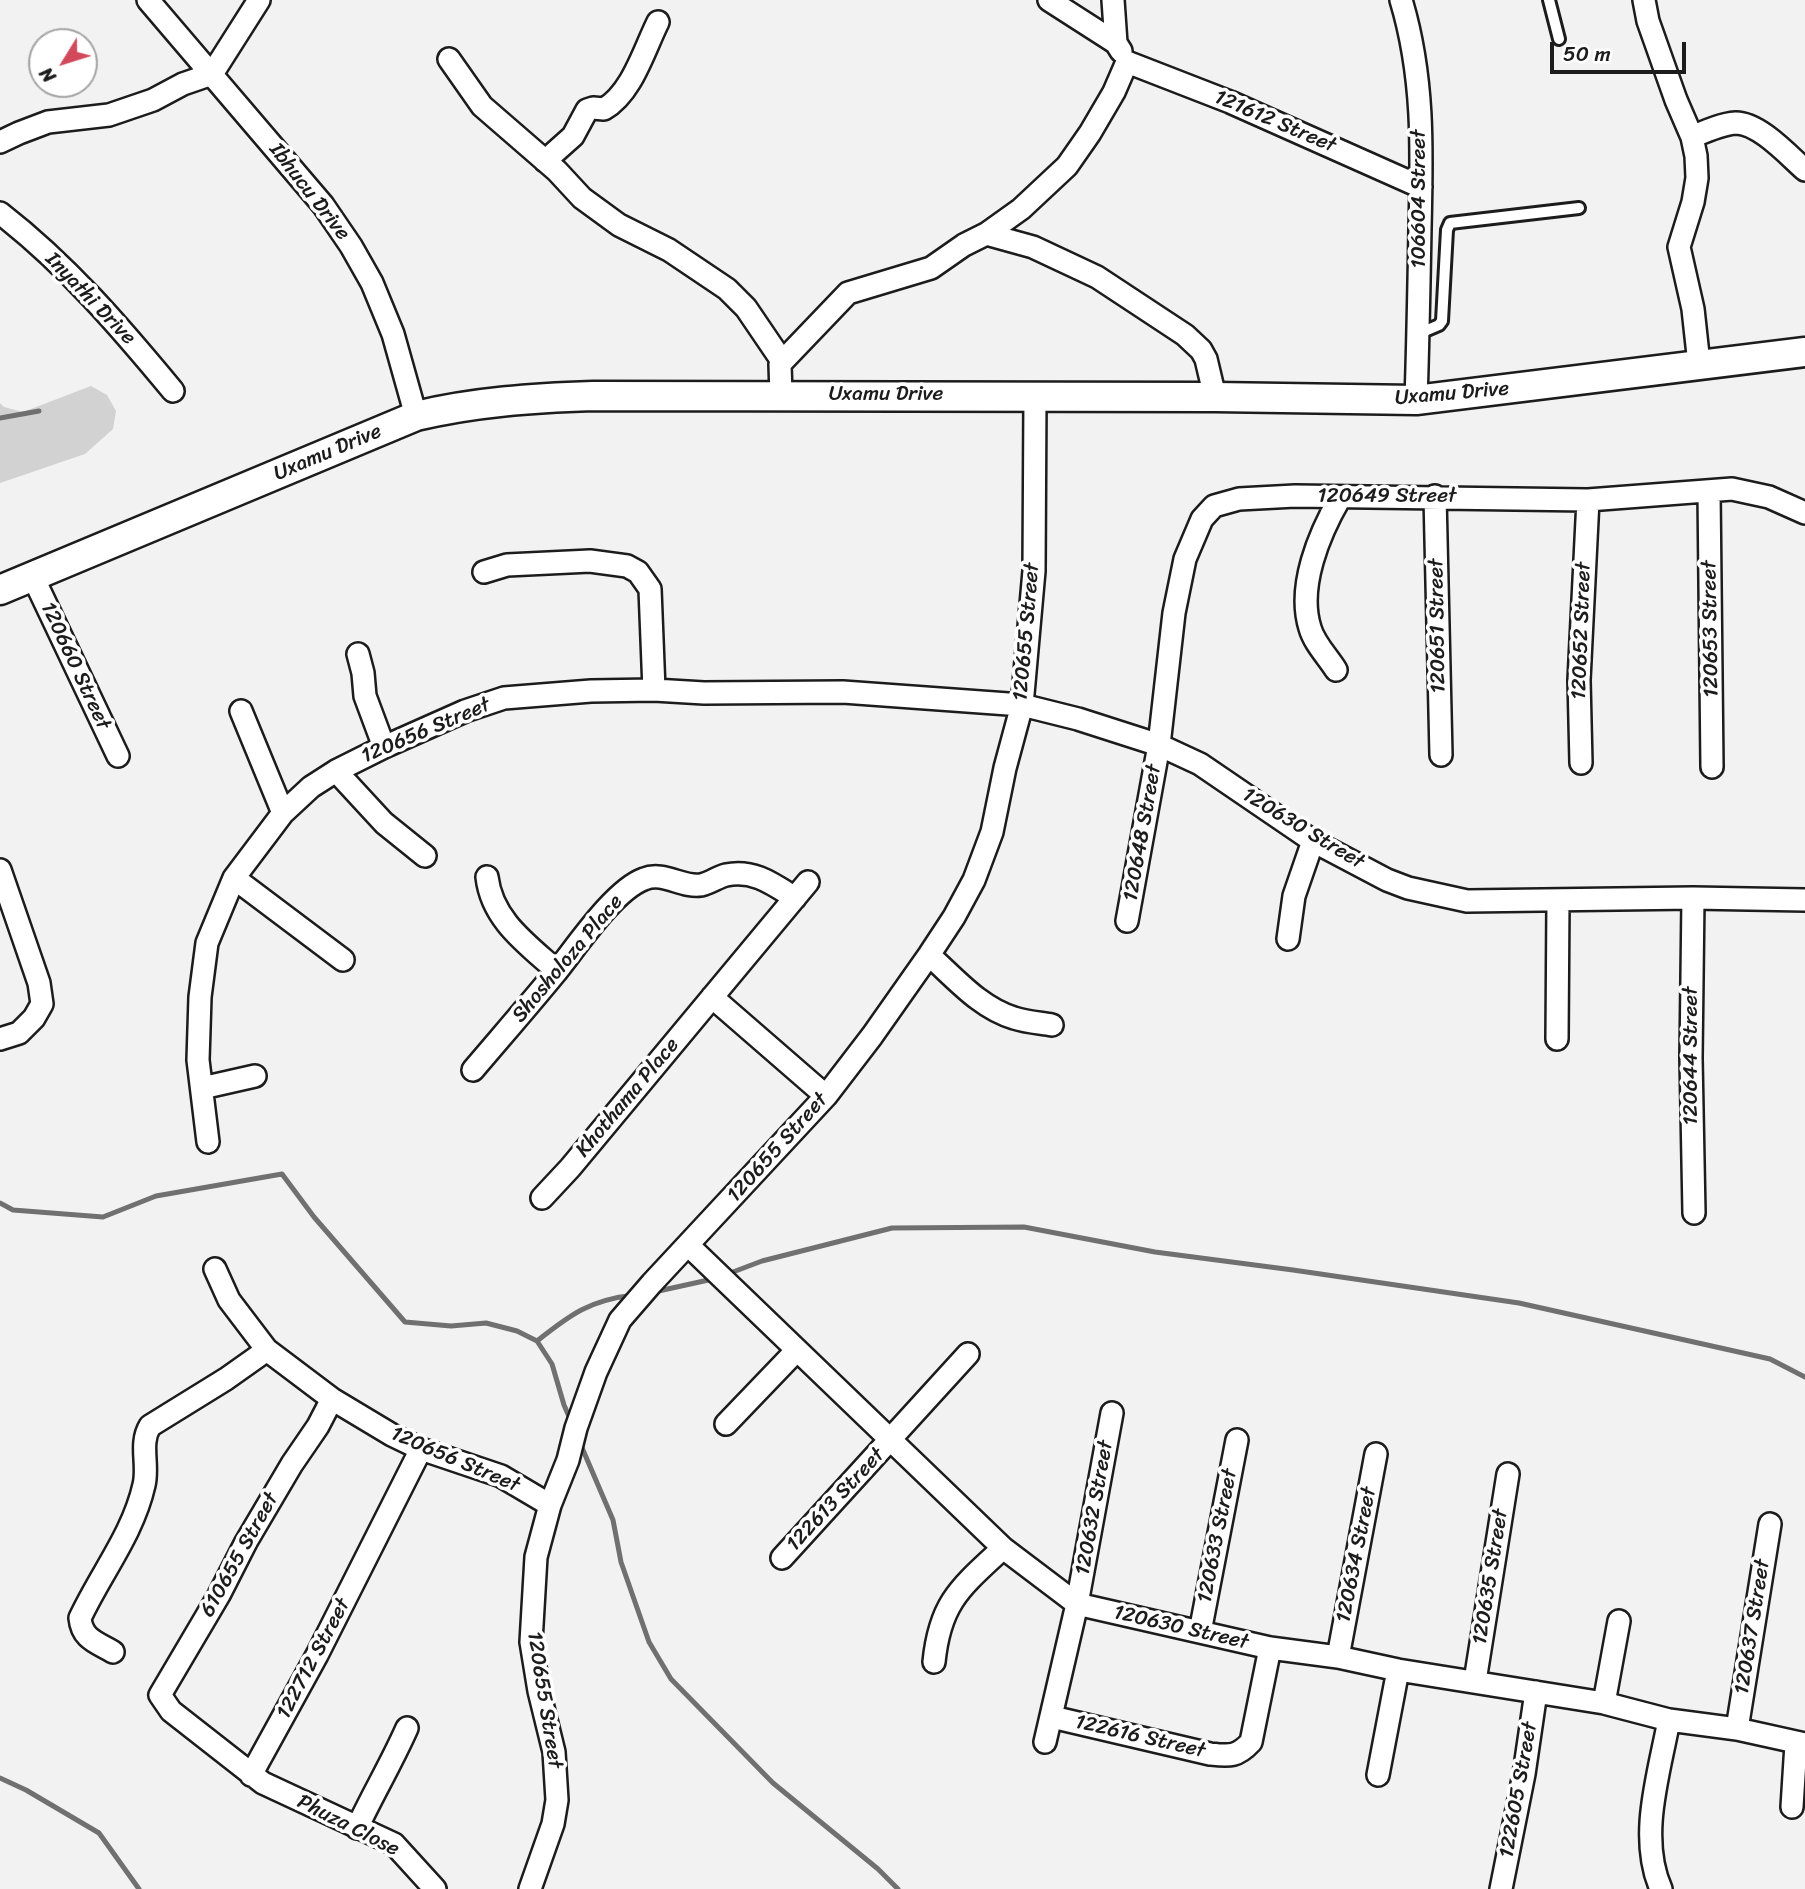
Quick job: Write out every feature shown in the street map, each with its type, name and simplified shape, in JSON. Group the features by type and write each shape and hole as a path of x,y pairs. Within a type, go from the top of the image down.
{"street":[{"name":"Ibhucu Drive","path":"148,0 323,205 351,246 372,283 393,334 416,416"},
{"path":"0,142 48,122 109,115 153,100 183,84 212,74 259,0"},
{"path":"1049,0 1116,43"},
{"path":"782,395 780,364 848,293 931,268 1021,209 1066,166 1090,133 1114,92 1126,62 1116,43 1114,0"},
{"name":"106604 Street","path":"1401,0 1412,37 1418,74 1421,187 1416,400"},
{"path":"1644,0 1648,21 1672,90 1692,136 1697,178 1693,202 1679,247 1693,309 1699,364"},
{"path":"545,161 573,136 587,110 604,109 617,97 635,74 658,22"},
{"path":"449,59 482,106 545,161 582,198 619,225 669,250 727,289 746,308 782,361"},
{"name":"121612 Street","path":"1126,62 1241,107 1421,187"},
{"path":"1692,136 1724,125 1747,125 1772,141 1805,170"},
{"name":"Inyathi Drive","path":"0,213 76,279 173,391"},
{"path":"986,234 1033,247 1097,277 1185,335 1201,350 1206,359 1215,397"},
{"name":"Uxamu Drive","path":"0,590 416,416 446,409 536,398 782,395 1416,400 1805,352"},
{"name":"120655 Street","path":"530,1889 553,1824 556,1800 554,1752 539,1691 531,1642 536,1558 550,1505 568,1460 576,1428 596,1372 620,1320 826,1096 929,955 954,917 982,859 992,832 1022,705 1034,571 1035,396"},
{"name":"120649 Street","path":"1158,745 1174,613 1185,559 1202,519 1214,506 1240,499 1295,496 1588,500 1732,489 1749,492 1805,513"},
{"name":"120653 Street","path":"1709,491 1712,767"},
{"name":"120651 Street","path":"1435,496 1441,755"},
{"path":"1336,670 1311,632 1305,609 1311,562 1324,525 1340,498"},
{"name":"120652 Street","path":"1581,763 1579,680 1588,500"},
{"path":"484,572 507,565 590,561 627,566 638,572 650,589 654,690"},
{"name":"120660 Street","path":"33,577 118,756"},
{"path":"358,654 365,696 384,747"},
{"name":"120656 Street","path":"208,1142 198,1060 200,997 207,943 234,878 283,813 311,786 336,771 465,711 504,698 591,691 843,692 1022,705"},
{"name":"120630 Street","path":"1022,705 1078,719 1158,745 1200,764 1313,841 1387,880 1408,888 1467,901 1693,898 1805,900"},
{"path":"241,711 283,813"},
{"name":"120648 Street","path":"1127,920 1158,745"},
{"path":"336,771 384,823 425,856"},
{"path":"1288,939 1297,888 1313,841"},
{"path":"0,870 39,983 42,1004 34,1018 19,1033 0,1039"},
{"name":"Shosholoza Place","path":"473,1070 604,912 630,886 643,879 662,877 701,885 731,874 744,874 802,890"},
{"path":"487,877 489,892 499,916 557,971"},
{"path":"234,878 343,960"},
{"name":"Khothama Place","path":"542,1198 802,890"},
{"name":"120644 Street","path":"1693,898 1691,1058 1694,1213"},
{"path":"1557,1039 1558,900"},
{"path":"929,955 979,1000 996,1011 1015,1019 1052,1025"},
{"path":"712,997 826,1096"},
{"path":"202,1088 255,1076"},
{"name":"120630 Street","path":"688,1245 1003,1548 1077,1604 1270,1648 1338,1657 1398,1670 1604,1703 1669,1720 1737,1730 1800,1744"},
{"name":"120656 Street","path":"215,1269 229,1300 267,1350 332,1399 392,1435 421,1449 501,1476 550,1505"},
{"path":"113,1652 81,1630 80,1618 139,1508 146,1478 145,1434 150,1426 267,1350"},
{"path":"726,1424 796,1351"},
{"name":"122613 Street","path":"782,1558 968,1354"},
{"name":"610655 Street","path":"251,1775 171,1711 160,1695 219,1595 252,1532 332,1399"},
{"name":"120632 Street","path":"1045,1742 1077,1604 1112,1413"},
{"name":"120633 Street","path":"1200,1632 1237,1440"},
{"name":"122712 Street","path":"251,1775 317,1654 421,1449"},
{"name":"120634 Street","path":"1338,1657 1376,1454"},
{"name":"120635 Street","path":"1475,1681 1508,1474"},
{"name":"120637 Street","path":"1737,1730 1770,1524"},
{"path":"934,1662 936,1639 948,1606 965,1585 1003,1548"},
{"path":"1604,1703 1619,1621"},
{"name":"122616 Street","path":"1052,1717 1179,1748 1230,1756 1242,1752 1251,1742 1270,1648"},
{"path":"1378,1775 1398,1670"},
{"name":"122605 Street","path":"1501,1889 1524,1774 1536,1692"},
{"path":"1661,1889 1650,1845 1653,1811 1669,1720"},
{"path":"358,1828 407,1728"},
{"path":"1792,1807 1800,1744"},
{"name":"Phuza Close","path":"251,1775 394,1844 435,1889"}],"lane":[{"path":"1549,0 1559,39"},
{"path":"1418,334 1442,321 1445,310 1447,230 1450,223 1579,208"}],"shaded area":[{"path":"91,386 107,395 116,411 113,429 85,454 0,483 0,403 4,407 23,412"}],"waterway":[{"path":"0,418 39,411"},
{"path":"0,1203 13,1210 103,1217 156,1196 282,1174 314,1217 405,1322 451,1326 486,1323 517,1331 537,1341 552,1364 571,1421"},
{"path":"725,1275 762,1261 892,1228 1024,1227 1155,1252 1519,1303 1770,1359 1805,1377"},
{"path":"654,1292 713,1279"},
{"path":"537,1341 582,1310 605,1300 634,1295"},
{"path":"580,1443 613,1520 621,1562 649,1642 671,1679 773,1783 878,1869 898,1889"},
{"path":"0,1778 26,1790 99,1833 139,1889"}]}
